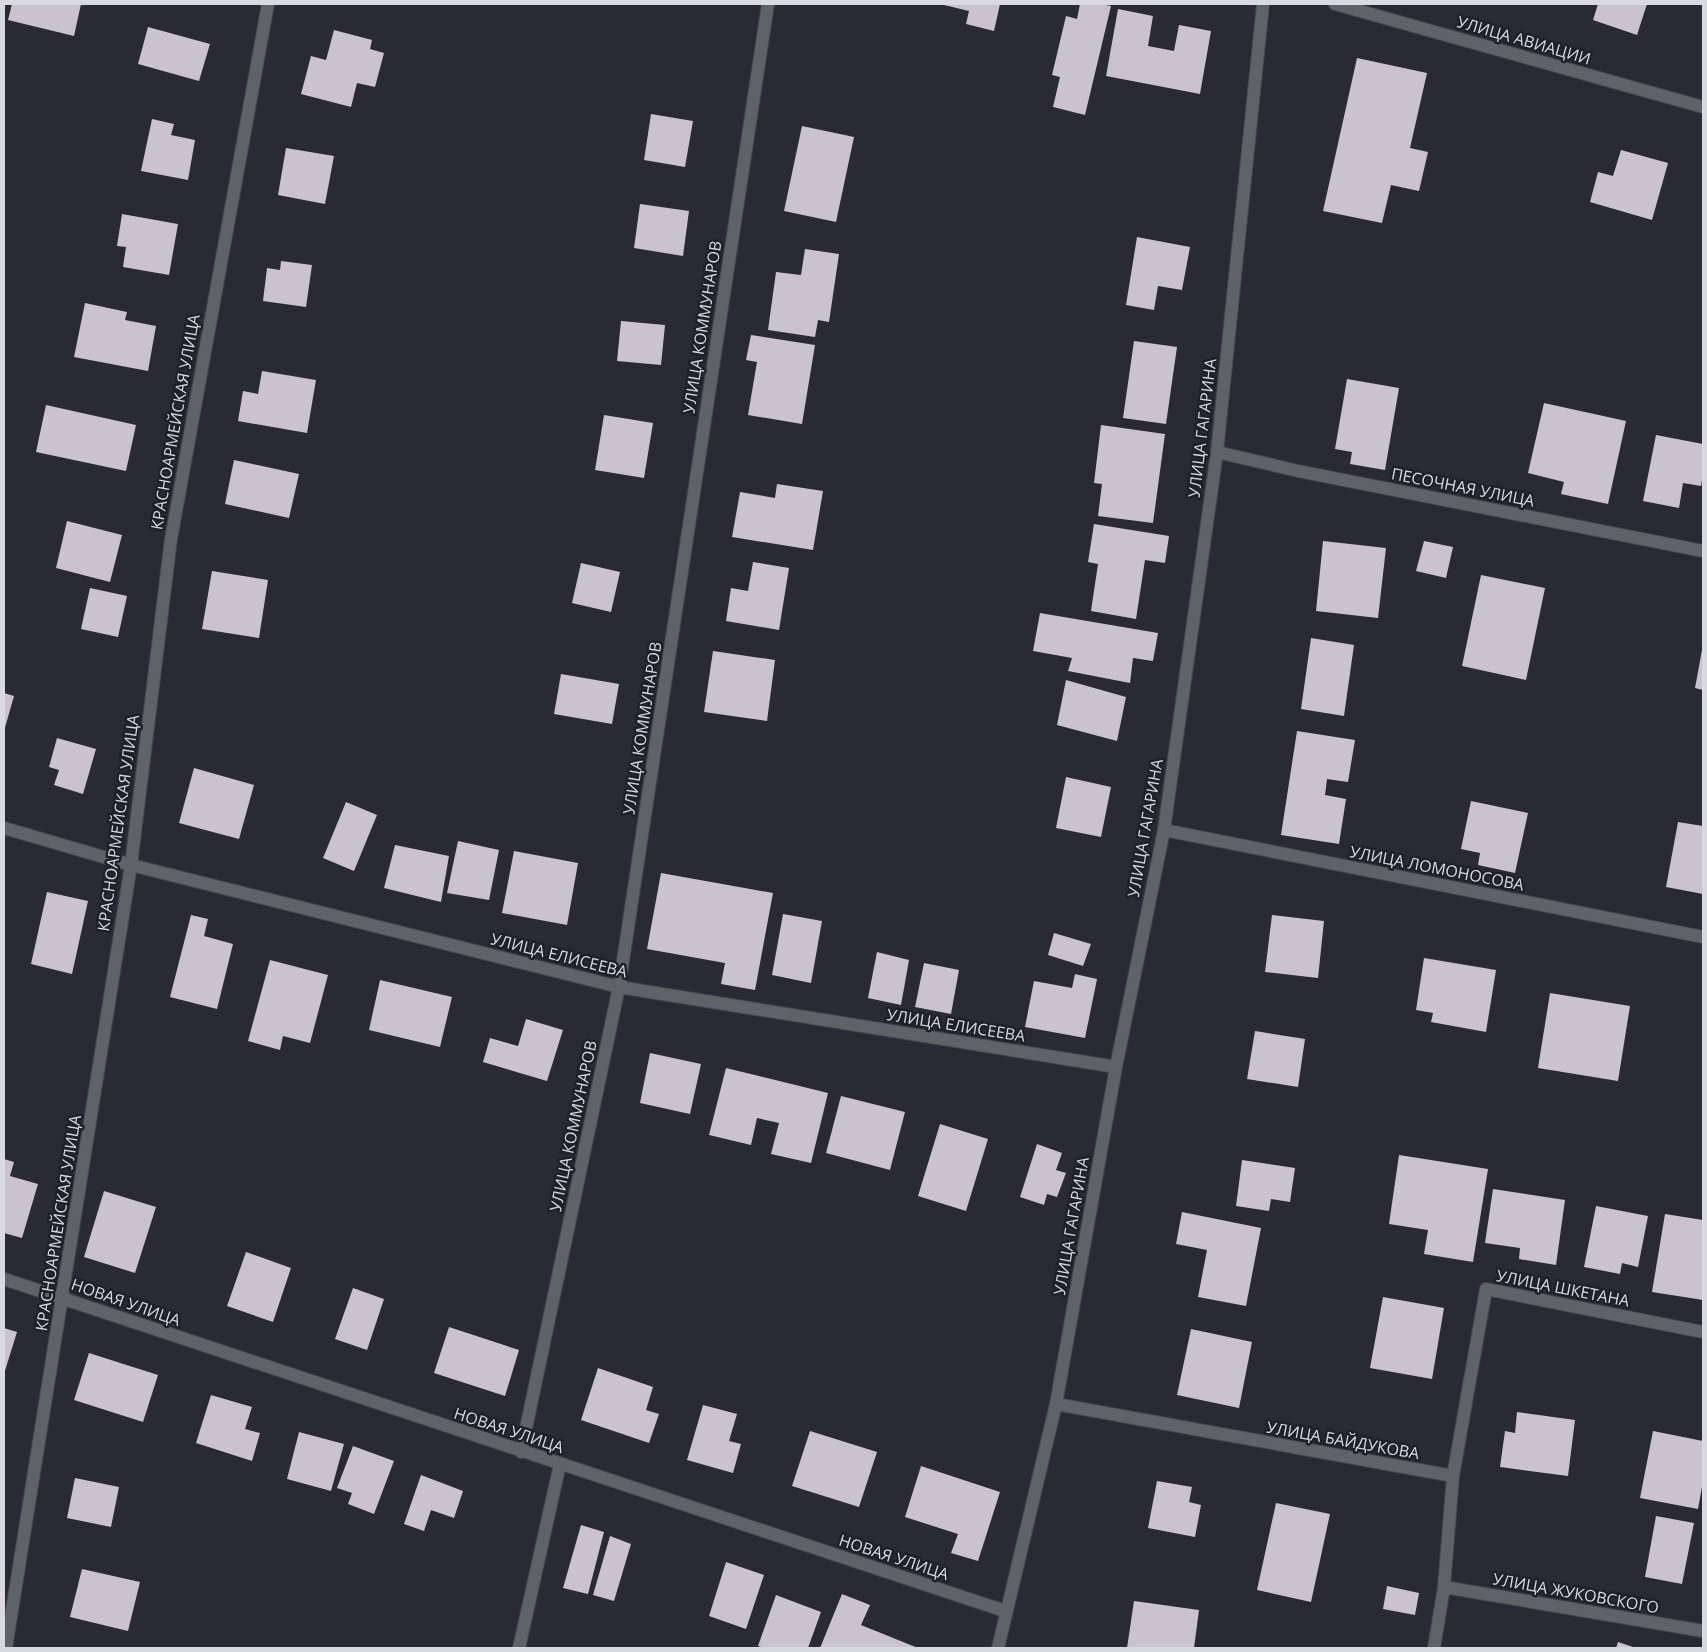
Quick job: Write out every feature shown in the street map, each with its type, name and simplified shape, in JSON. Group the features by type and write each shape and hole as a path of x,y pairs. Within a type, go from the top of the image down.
{"street":[{"name":"КРАСНОАРМЕЙСКАЯ УЛИЦА","path":"6,1648 131,865 171,539 268,4"},
{"name":"УЛИЦА КОММУНАРОВ","path":"521,1452 619,987 768,4"},
{"name":"УЛИЦА ГАГАРИНА","path":"998,1648 1005,1611 1056,1404 1116,1067 1164,830 1217,452 1263,4"},
{"name":"УЛИЦА АВИАЦИИ","path":"1335,4 1703,108"},
{"name":"ПЕСОЧНАЯ УЛИЦА","path":"1217,452 1298,472 1703,551"},
{"name":"УЛИЦА ЕЛИСЕЕВА","path":"4,828 131,865 619,987 1116,1067"},
{"name":"УЛИЦА ЛОМОНОСОВА","path":"1164,830 1703,938"},
{"name":"НОВАЯ УЛИЦА","path":"4,1279 1005,1611"},
{"name":"УЛИЦА ШКЕТАНА","path":"1453,1476 1486,1289 1703,1332"},
{"name":"УЛИЦА БАЙДУКОВА","path":"1056,1404 1453,1476"},
{"path":"519,1648 560,1464"},
{"path":"1434,1648 1444,1587 1453,1476"},
{"name":"УЛИЦА ЖУКОВСКОГО","path":"1444,1587 1703,1631"}],"building":[{"path":"12,4 81,4 74,36 8,20"},
{"path":"940,4 1000,4 994,31 966,24 969,11"},
{"path":"1080,4 1111,6 1085,115 1053,107 1060,77 1052,75 1066,16 1077,19"},
{"path":"1598,4 1647,4 1637,35 1593,20"},
{"path":"1118,9 1153,16 1148,46 1174,51 1179,25 1211,31 1200,94 1106,76"},
{"path":"148,27 210,44 199,81 138,64"},
{"path":"334,30 372,40 370,49 384,53 375,87 357,83 351,107 301,94 311,56 326,60"},
{"path":"1357,58 1427,73 1410,148 1428,152 1419,191 1391,185 1382,223 1323,211"},
{"path":"651,114 693,121 685,167 644,160"},
{"path":"152,119 174,124 171,135 195,140 188,180 141,171"},
{"path":"802,126 854,137 836,222 784,211"},
{"path":"286,148 334,156 325,204 278,195"},
{"path":"1621,150 1668,163 1652,220 1590,202 1598,172 1613,176"},
{"path":"640,204 689,211 683,256 634,248"},
{"path":"122,214 178,224 169,275 123,267 126,247 117,246"},
{"path":"1137,237 1190,247 1182,290 1158,286 1154,310 1126,305"},
{"path":"805,249 839,254 829,322 818,320 815,337 768,330 776,272 801,275"},
{"path":"281,261 312,265 306,307 263,301 267,268 280,270"},
{"path":"85,303 127,312 125,320 156,326 148,371 74,357"},
{"path":"621,321 665,325 661,365 617,361"},
{"path":"751,335 815,345 802,424 748,415 757,362 746,360"},
{"path":"1134,341 1177,347 1166,424 1123,418"},
{"path":"262,371 316,380 307,433 238,421 243,391 258,394"},
{"path":"1347,379 1399,388 1385,470 1350,464 1352,452 1335,449"},
{"path":"1544,403 1626,421 1608,504 1561,494 1564,482 1528,473"},
{"path":"46,405 136,425 126,471 36,452"},
{"path":"604,415 653,423 644,478 595,470"},
{"path":"1101,425 1165,434 1153,523 1098,516 1102,484 1094,483"},
{"path":"1656,435 1703,444 1701,486 1683,483 1679,508 1643,501"},
{"path":"234,460 299,474 289,518 225,504"},
{"path":"777,484 823,491 813,550 732,537 740,492 775,498"},
{"path":"67,521 122,535 110,582 56,568"},
{"path":"1094,524 1169,536 1165,563 1145,560 1136,619 1091,611 1098,564 1088,562"},
{"path":"1323,541 1386,548 1378,618 1316,611"},
{"path":"1424,541 1453,547 1446,578 1416,571"},
{"path":"753,562 789,568 779,630 726,621 731,588 748,591"},
{"path":"581,563 620,572 611,612 572,603"},
{"path":"212,571 268,580 259,638 202,629"},
{"path":"1481,575 1545,588 1526,680 1462,666"},
{"path":"90,588 127,596 118,637 81,629"},
{"path":"1040,613 1158,633 1153,661 1133,658 1130,683 1068,671 1072,658 1033,651"},
{"path":"1311,638 1354,645 1344,716 1301,709"},
{"path":"1703,650 1703,690 1695,688"},
{"path":"713,651 775,660 767,721 704,712"},
{"path":"561,674 619,684 612,724 554,714"},
{"path":"1066,680 1126,697 1117,741 1057,725"},
{"path":"4,693 14,696 4,731"},
{"path":"1297,731 1355,740 1348,782 1327,779 1325,795 1346,799 1339,844 1281,835"},
{"path":"57,738 96,749 83,794 54,785 59,770 49,767"},
{"path":"194,768 254,785 239,839 179,823"},
{"path":"1066,777 1111,787 1101,837 1056,828"},
{"path":"1471,801 1528,813 1515,873 1478,865 1480,853 1461,849"},
{"path":"346,802 377,815 354,871 323,858"},
{"path":"1678,822 1703,826 1703,894 1666,887"},
{"path":"458,841 499,850 489,900 447,893"},
{"path":"395,845 449,856 441,902 384,888"},
{"path":"514,851 578,863 567,925 502,913"},
{"path":"661,873 773,893 755,990 721,984 725,963 647,949"},
{"path":"47,892 88,901 72,974 31,964"},
{"path":"783,914 822,921 811,983 772,975"},
{"path":"191,915 208,919 204,936 233,944 217,1009 170,997"},
{"path":"1272,915 1324,921 1318,978 1265,972"},
{"path":"1054,933 1091,944 1083,966 1048,955"},
{"path":"877,952 909,960 901,1005 868,998"},
{"path":"1424,958 1496,970 1486,1032 1431,1022 1433,1013 1416,1010"},
{"path":"270,960 328,975 310,1043 283,1036 280,1050 248,1041"},
{"path":"924,963 959,970 951,1014 915,1007"},
{"path":"1075,974 1097,979 1085,1038 1025,1027 1034,981 1072,988"},
{"path":"380,980 452,997 440,1047 369,1030"},
{"path":"1550,993 1630,1006 1618,1081 1538,1068"},
{"path":"526,1019 563,1030 547,1081 483,1062 490,1038 518,1046"},
{"path":"1255,1031 1305,1039 1298,1087 1247,1079"},
{"path":"650,1053 701,1064 690,1114 640,1103"},
{"path":"726,1068 828,1093 811,1163 771,1154 779,1123 757,1118 751,1145 709,1135"},
{"path":"841,1096 905,1112 890,1170 826,1153"},
{"path":"940,1124 988,1139 966,1211 918,1196"},
{"path":"1037,1144 1062,1153 1056,1170 1066,1173 1057,1197 1047,1194 1044,1205 1020,1197"},
{"path":"1399,1155 1488,1169 1473,1262 1424,1254 1428,1230 1389,1224"},
{"path":"4,1159 14,1162 10,1176 38,1184 22,1238 4,1233"},
{"path":"1242,1160 1295,1168 1290,1202 1271,1199 1269,1211 1236,1206"},
{"path":"1493,1189 1565,1200 1556,1265 1519,1259 1520,1248 1485,1243"},
{"path":"104,1191 156,1207 135,1273 84,1257"},
{"path":"1596,1206 1648,1216 1638,1267 1622,1263 1620,1274 1584,1267"},
{"path":"1182,1212 1261,1228 1246,1306 1198,1297 1207,1250 1176,1244"},
{"path":"1665,1214 1703,1220 1703,1300 1652,1292"},
{"path":"246,1252 291,1268 273,1322 227,1306"},
{"path":"353,1288 384,1299 367,1350 335,1339"},
{"path":"1383,1297 1444,1308 1432,1379 1370,1368"},
{"path":"449,1327 519,1350 505,1396 434,1373"},
{"path":"4,1328 17,1332 4,1374"},
{"path":"1191,1329 1252,1342 1239,1408 1177,1395"},
{"path":"89,1353 158,1375 143,1422 74,1400"},
{"path":"598,1368 653,1387 646,1410 659,1414 649,1443 581,1420"},
{"path":"211,1395 252,1407 245,1429 260,1433 252,1461 196,1443"},
{"path":"703,1405 737,1414 729,1441 741,1444 733,1473 687,1460"},
{"path":"1517,1412 1575,1420 1568,1476 1500,1467 1505,1431 1515,1433"},
{"path":"810,1431 877,1452 859,1507 792,1486"},
{"path":"1653,1431 1703,1441 1703,1481 1698,1509 1640,1498"},
{"path":"299,1432 344,1444 331,1491 287,1479"},
{"path":"353,1446 394,1461 374,1514 348,1504 352,1493 337,1488"},
{"path":"921,1466 1000,1492 978,1561 951,1553 958,1534 905,1517"},
{"path":"421,1475 463,1491 454,1518 431,1510 424,1531 404,1524"},
{"path":"75,1478 119,1487 111,1527 67,1518"},
{"path":"1157,1481 1192,1487 1189,1502 1201,1505 1195,1537 1148,1528"},
{"path":"1276,1503 1330,1514 1311,1602 1257,1590"},
{"path":"1656,1516 1694,1523 1682,1584 1645,1577"},
{"path":"581,1525 604,1532 588,1594 563,1588"},
{"path":"610,1536 631,1544 614,1601 593,1595"},
{"path":"726,1562 764,1575 746,1629 709,1616"},
{"path":"82,1569 140,1582 128,1631 70,1617"},
{"path":"1387,1586 1419,1593 1415,1615 1383,1609"},
{"path":"842,1594 870,1605 861,1625 918,1648 820,1648"},
{"path":"776,1595 821,1612 808,1648 764,1648 758,1646"},
{"path":"1134,1601 1199,1610 1194,1648 1127,1648"},
{"path":"1618,1642 1636,1648 1616,1648"}]}
